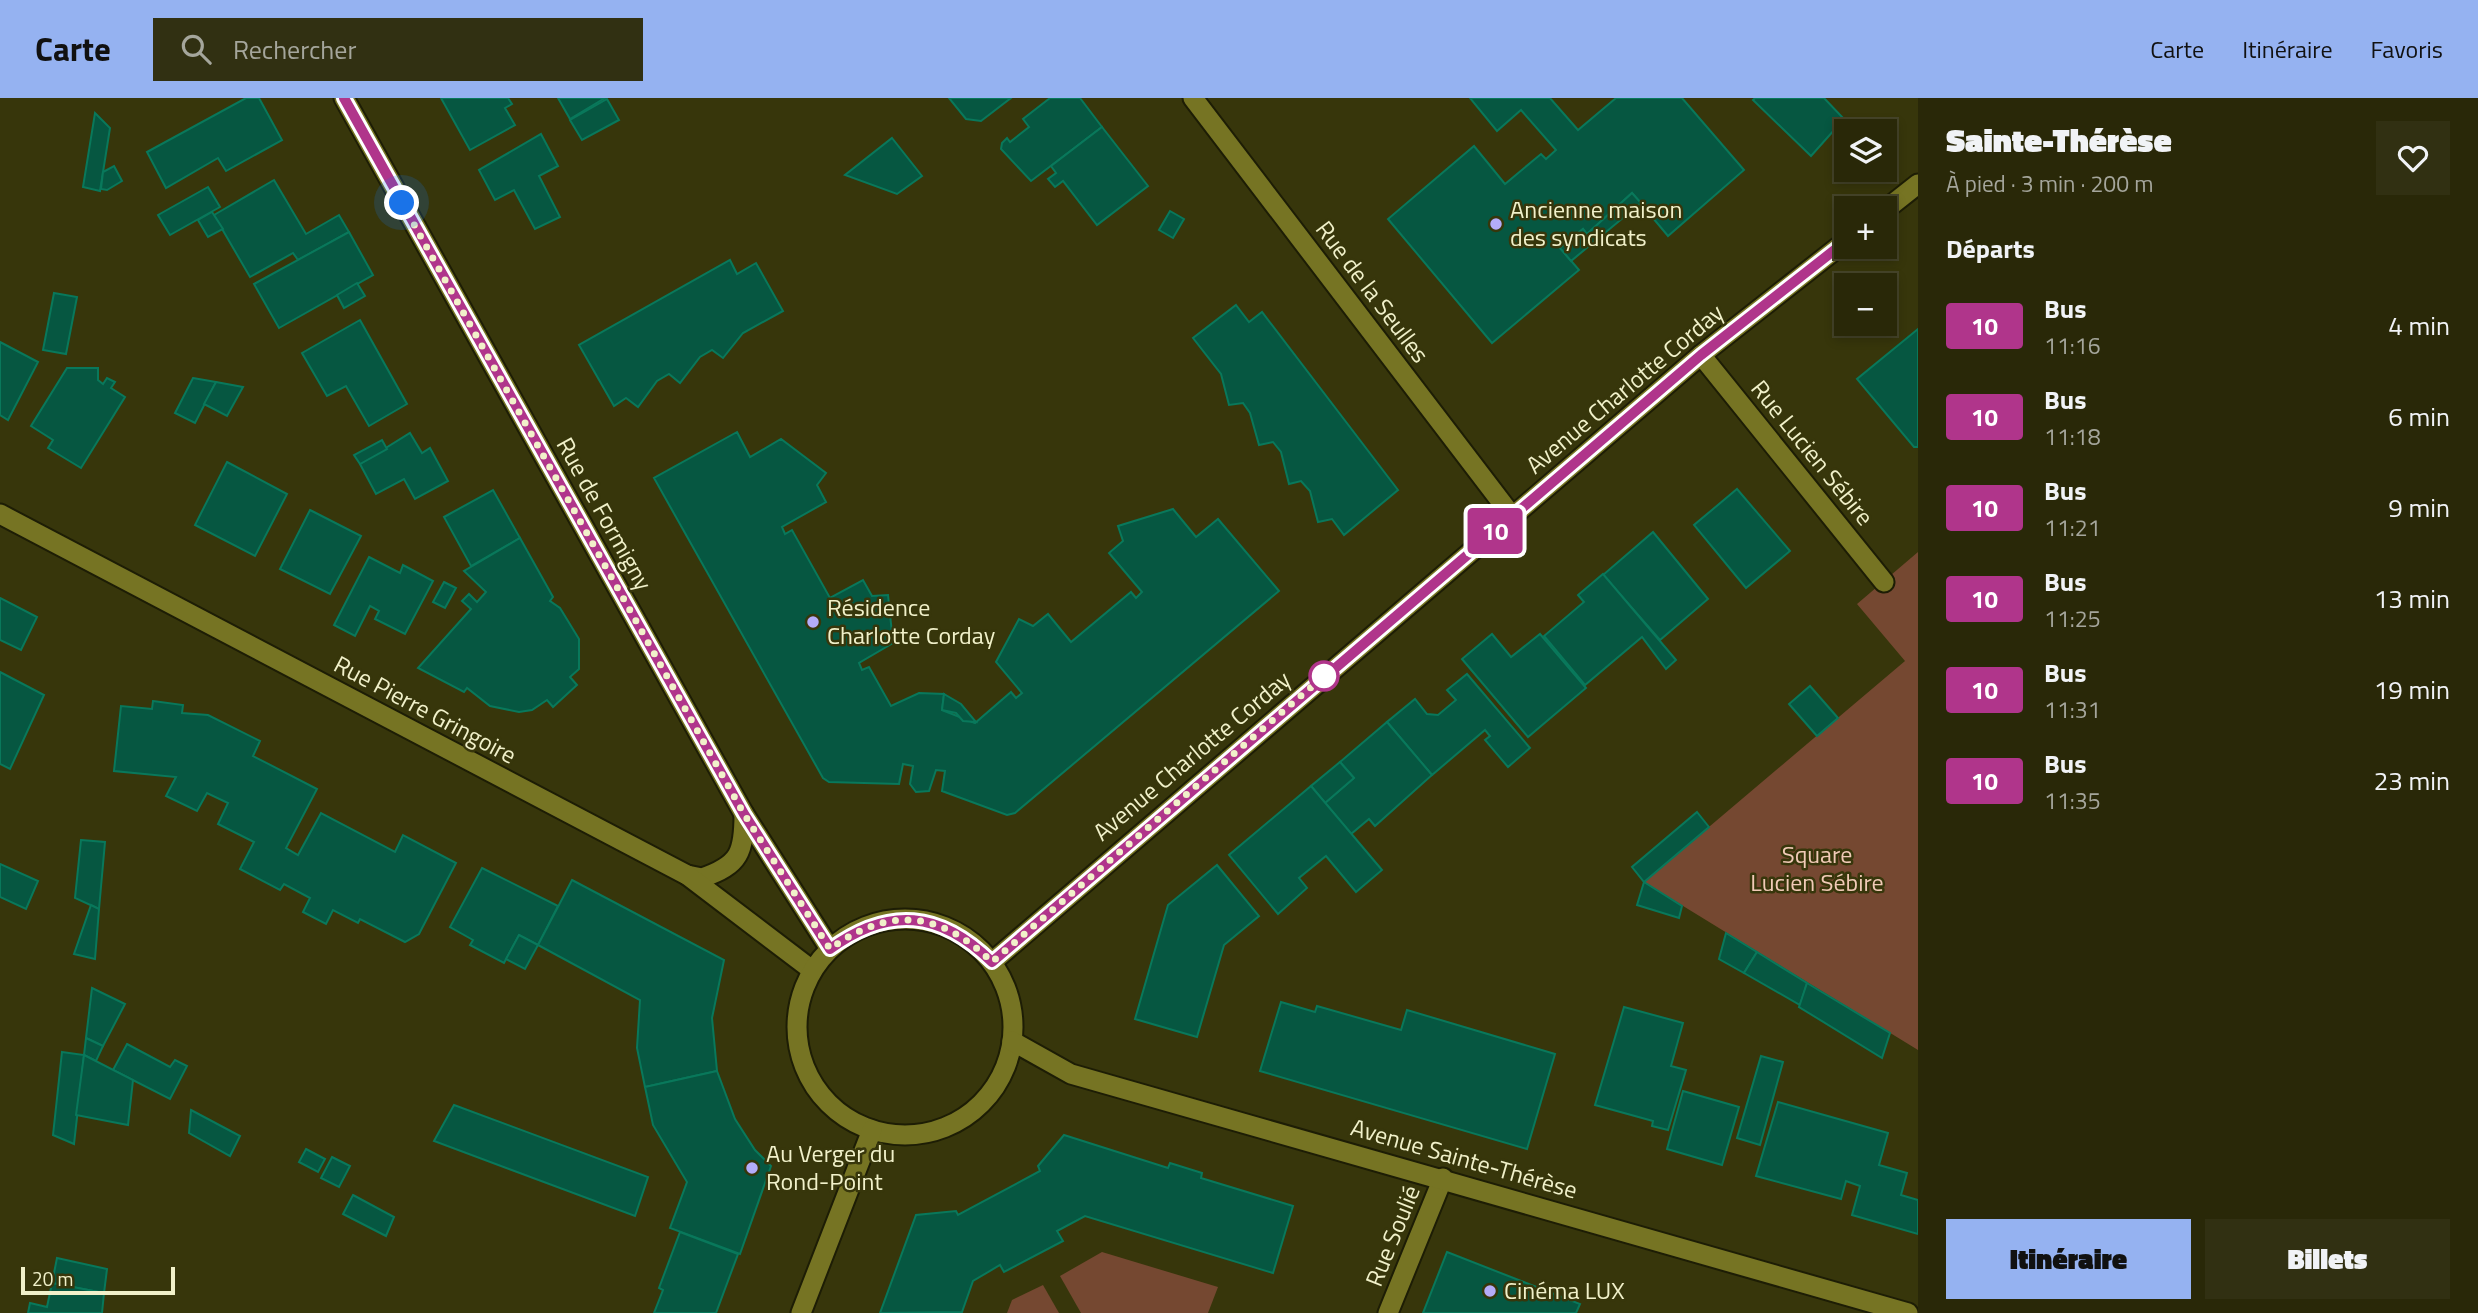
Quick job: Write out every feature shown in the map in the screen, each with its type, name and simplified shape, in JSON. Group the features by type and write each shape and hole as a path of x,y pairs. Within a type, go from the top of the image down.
{"street":[{"name":"Rue de Formigny","path":"344,98 744,814 830,949"},
{"name":"Rue de la Seulles","path":"1194,98 1512,516"},
{"path":"1897,201 1918,184"},
{"name":"Avenue Charlotte Corday","path":"992,962 1701,355 1834,250"},
{"name":"Rue Lucien Sébire","path":"1701,355 1884,582"},
{"name":"Rue Pierre Gringoire","path":"0,514 687,875 812,970"},
{"path":"687,875 702,878 734,861 744,844 744,814"},
{"path":"899,919 924,920 948,928 970,941 992,962 1004,984 1012,1012 1012,1041 1004,1070 989,1095 968,1116 941,1129 912,1136 872,1130 855,1123 831,1107 812,1084 800,1056 797,1027 800,998 812,970 830,949 850,934 873,923 899,919"},
{"name":"Avenue Sainte-Thérèse","path":"1012,1041 1072,1074 1908,1313"},
{"path":"801,1313 872,1130"},
{"name":"Rue Soulié","path":"1388,1313 1443,1178"}],"green space":[{"name":"Square Lucien Sébire","path":"1918,552 1918,1050 1644,882 1905,661 1857,604"},
{"path":"1102,1252 1218,1287 1208,1313 1081,1313 1060,1276"},
{"path":"1043,1285 1059,1313 1007,1313 1012,1300"}],"building":[{"path":"246,98 259,98 282,140 226,171 218,158 166,188 147,152"},
{"path":"441,98 508,98 512,104 505,108 515,125 470,150"},
{"path":"558,98 605,98 570,119"},
{"path":"949,98 1011,98 981,121 966,119"},
{"path":"1050,98 1080,98 1102,127 1031,181 1001,149 1002,143 1007,138 1010,142 1029,127 1023,119"},
{"name":"Ancienne maison des syndicats","path":"1470,98 1550,98 1578,130 1616,98 1682,98 1744,170 1668,236 1632,193 1587,234 1583,229 1560,248 1579,270 1492,343 1388,219 1474,146 1505,184 1541,154 1546,159 1556,150 1521,110 1497,131"},
{"path":"1824,98 1844,119 1834,119 1834,130 1811,156 1753,100"},
{"path":"607,99 619,120 582,140 570,120"},
{"path":"95,113 110,128 100,191 83,187"},
{"path":"1102,127 1148,186 1097,225 1063,181 1055,187 1048,179 1056,173 1051,166"},
{"path":"541,134 558,166 539,176 560,217 535,229 514,190 495,200 479,170"},
{"path":"892,138 922,176 897,194 845,175"},
{"path":"114,166 122,181 107,190 101,189 103,172"},
{"path":"274,180 306,234 339,215 349,232 298,260 293,253 250,277 214,215"},
{"path":"208,187 220,207 170,235 158,215"},
{"path":"1632,193 1641,203 1571,261 1560,248 1583,229 1587,234"},
{"path":"1170,211 1184,219 1173,238 1159,230"},
{"path":"212,212 223,229 208,237 198,220"},
{"path":"349,232 373,275 279,328 254,284"},
{"path":"730,260 737,274 756,263 783,311 743,333 723,358 712,350 700,357 680,383 669,374 657,381 638,407 626,398 614,406 579,345"},
{"path":"357,283 365,296 344,308 337,295"},
{"path":"54,293 77,297 66,354 43,350"},
{"path":"1236,305 1249,322 1262,312 1398,490 1344,535 1332,519 1318,522 1310,491 1301,481 1289,484 1281,452 1273,442 1259,445 1250,413 1243,403 1229,405 1221,374 1193,338"},
{"path":"360,320 407,404 369,426 346,386 327,396 302,353"},
{"path":"1918,329 1918,447 1914,447 1857,379"},
{"path":"0,342 38,362 8,420 0,415"},
{"path":"67,368 98,368 98,380 103,384 107,378 115,382 111,388 125,397 81,468 48,448 53,440 31,426"},
{"path":"193,378 216,382 195,423 175,413"},
{"path":"216,382 243,387 227,416 204,404"},
{"name":"Résidence Charlotte Corday","path":"737,432 750,457 781,439 826,473 817,485 826,502 782,527 785,534 792,530 830,598 863,580 872,596 888,595 893,643 859,663 862,670 869,667 891,706 919,693 944,694 942,710 975,723 1011,692 1016,698 1022,693 996,662 1019,619 1033,626 1048,614 1071,642 1131,592 1136,598 1142,592 1109,553 1123,541 1118,526 1173,509 1196,537 1218,519 1279,591 1015,813 1007,815 942,791 945,771 936,770 929,791 916,792 910,784 913,766 903,764 899,784 829,782 823,778 654,478"},
{"path":"410,433 422,453 430,448 448,481 415,499 404,479 376,494 360,464"},
{"path":"382,440 387,449 360,464 354,455"},
{"path":"227,462 287,494 255,556 195,525"},
{"path":"1737,489 1790,551 1746,588 1694,525"},
{"path":"493,490 520,538 471,566 444,517"},
{"path":"310,510 361,536 330,594 280,569"},
{"path":"1653,532 1708,599 1660,640 1603,575"},
{"path":"520,538 553,597 550,601 560,608 579,639 579,669 570,677 577,685 553,707 547,700 532,710 519,712 490,706 467,688 464,692 418,668 471,609 462,601 469,594 477,602 486,592 464,571"},
{"path":"369,557 400,573 403,565 433,581 405,634 375,619 379,611 370,606 355,636 334,625"},
{"path":"1603,574 1676,660 1666,669 1642,637 1585,685 1544,636 1584,602 1578,595"},
{"path":"444,582 456,588 445,608 433,602"},
{"path":"0,598 37,617 21,650 0,640"},
{"path":"1492,634 1511,657 1540,634 1586,688 1528,737 1462,659"},
{"path":"0,672 44,695 10,769 0,764"},
{"path":"1467,674 1530,748 1508,767 1485,740 1490,736 1485,730 1432,775 1387,722 1415,699 1427,714 1438,715 1456,700 1447,690"},
{"path":"1810,686 1838,718 1817,736 1789,704"},
{"path":"944,694 961,704 976,722 963,721 956,713 942,710"},
{"path":"153,701 183,705 182,713 208,715 260,741 253,756 317,789 286,848 298,855 321,813 395,852 403,835 456,863 419,934 405,942 360,919 358,923 333,910 326,924 303,912 310,898 284,884 280,890 240,869 254,842 218,824 228,803 207,793 197,811 166,796 176,777 114,771 121,706 152,709"},
{"path":"1387,722 1432,775 1375,826 1369,819 1351,834 1325,803 1354,778 1340,762"},
{"path":"1340,762 1354,778 1325,803 1311,786"},
{"path":"1311,786 1382,870 1356,892 1326,856 1299,878 1307,888 1278,914 1229,855"},
{"path":"1697,812 1709,827 1644,882 1632,867"},
{"path":"81,840 105,842 99,909 75,898"},
{"path":"0,864 38,881 26,909 0,897"},
{"path":"1217,865 1259,916 1224,945 1197,1037 1135,1019 1168,905"},
{"path":"482,868 558,906 538,945 519,935 504,963 470,945 473,940 450,927"},
{"path":"572,880 724,960 712,1018 717,1071 645,1087 637,1048 640,1000 538,945"},
{"path":"1644,882 1682,906 1679,918 1637,905"},
{"path":"91,905 99,909 95,959 74,954"},
{"path":"1726,933 1757,952 1744,973 1719,959"},
{"path":"519,935 538,945 525,969 506,959"},
{"path":"1757,952 1807,983 1800,1005 1744,973"},
{"path":"1807,983 1890,1033 1882,1058 1799,1007"},
{"path":"92,988 125,1004 103,1046 86,1038"},
{"path":"1281,1002 1315,1012 1317,1006 1401,1030 1407,1010 1555,1054 1527,1149 1260,1071"},
{"path":"1624,1007 1683,1023 1671,1066 1686,1070 1668,1130 1652,1126 1653,1121 1595,1105"},
{"path":"86,1038 103,1046 96,1061 84,1055"},
{"path":"127,1044 170,1067 175,1060 187,1066 170,1099 113,1070"},
{"path":"62,1052 84,1055 74,1144 53,1135"},
{"path":"84,1055 133,1080 128,1125 76,1115"},
{"path":"1761,1056 1783,1062 1760,1145 1737,1138"},
{"path":"717,1071 735,1119 755,1150 771,1166 740,1254 670,1228 687,1182 653,1125 645,1087"},
{"path":"1683,1091 1739,1107 1722,1165 1667,1149"},
{"path":"1778,1102 1888,1133 1879,1165 1907,1173 1901,1195 1918,1200 1918,1234 1852,1215 1860,1186 1846,1181 1841,1199 1756,1176"},
{"path":"454,1105 648,1177 635,1216 434,1141"},
{"path":"191,1110 240,1136 230,1156 189,1133"},
{"path":"1064,1135 1168,1168 1170,1163 1202,1173 1201,1178 1293,1206 1273,1273 1085,1216 1057,1231 1063,1241 1004,1272 1000,1265 973,1281 962,1312 880,1313 916,1215 956,1211 958,1215 1040,1171 1038,1166"},
{"path":"306,1149 325,1159 318,1172 299,1162"},
{"path":"332,1157 350,1166 339,1187 321,1178"},
{"path":"353,1195 394,1217 386,1236 343,1214"},
{"path":"680,1232 738,1254 716,1313 654,1313 663,1290 659,1288"},
{"name":"Cinéma LUX","path":"1447,1252 1580,1304 1576,1313 1423,1313"},
{"path":"57,1258 107,1269 104,1293 52,1283"},
{"path":"52,1283 104,1293 102,1313 28,1313 30,1303 47,1307"}],"bus line":[{"name":"10","path":"344,98 744,814 830,949 850,934 873,923 899,919 924,920 948,928 970,941 992,962 1701,355 1834,250"}],"place":[{"name":"Ancienne maison des syndicats","path":"1496,224"},
{"name":"Résidence Charlotte Corday","path":"813,622"},
{"name":"Au Verger du Rond-Point","path":"752,1168"},
{"name":"Cinéma LUX","path":"1490,1291"}],"route":[{"path":"402,203 744,814 830,949 850,934 873,923 899,919 924,920 948,928 970,941 992,962 1331,670 1324,676"}]}
